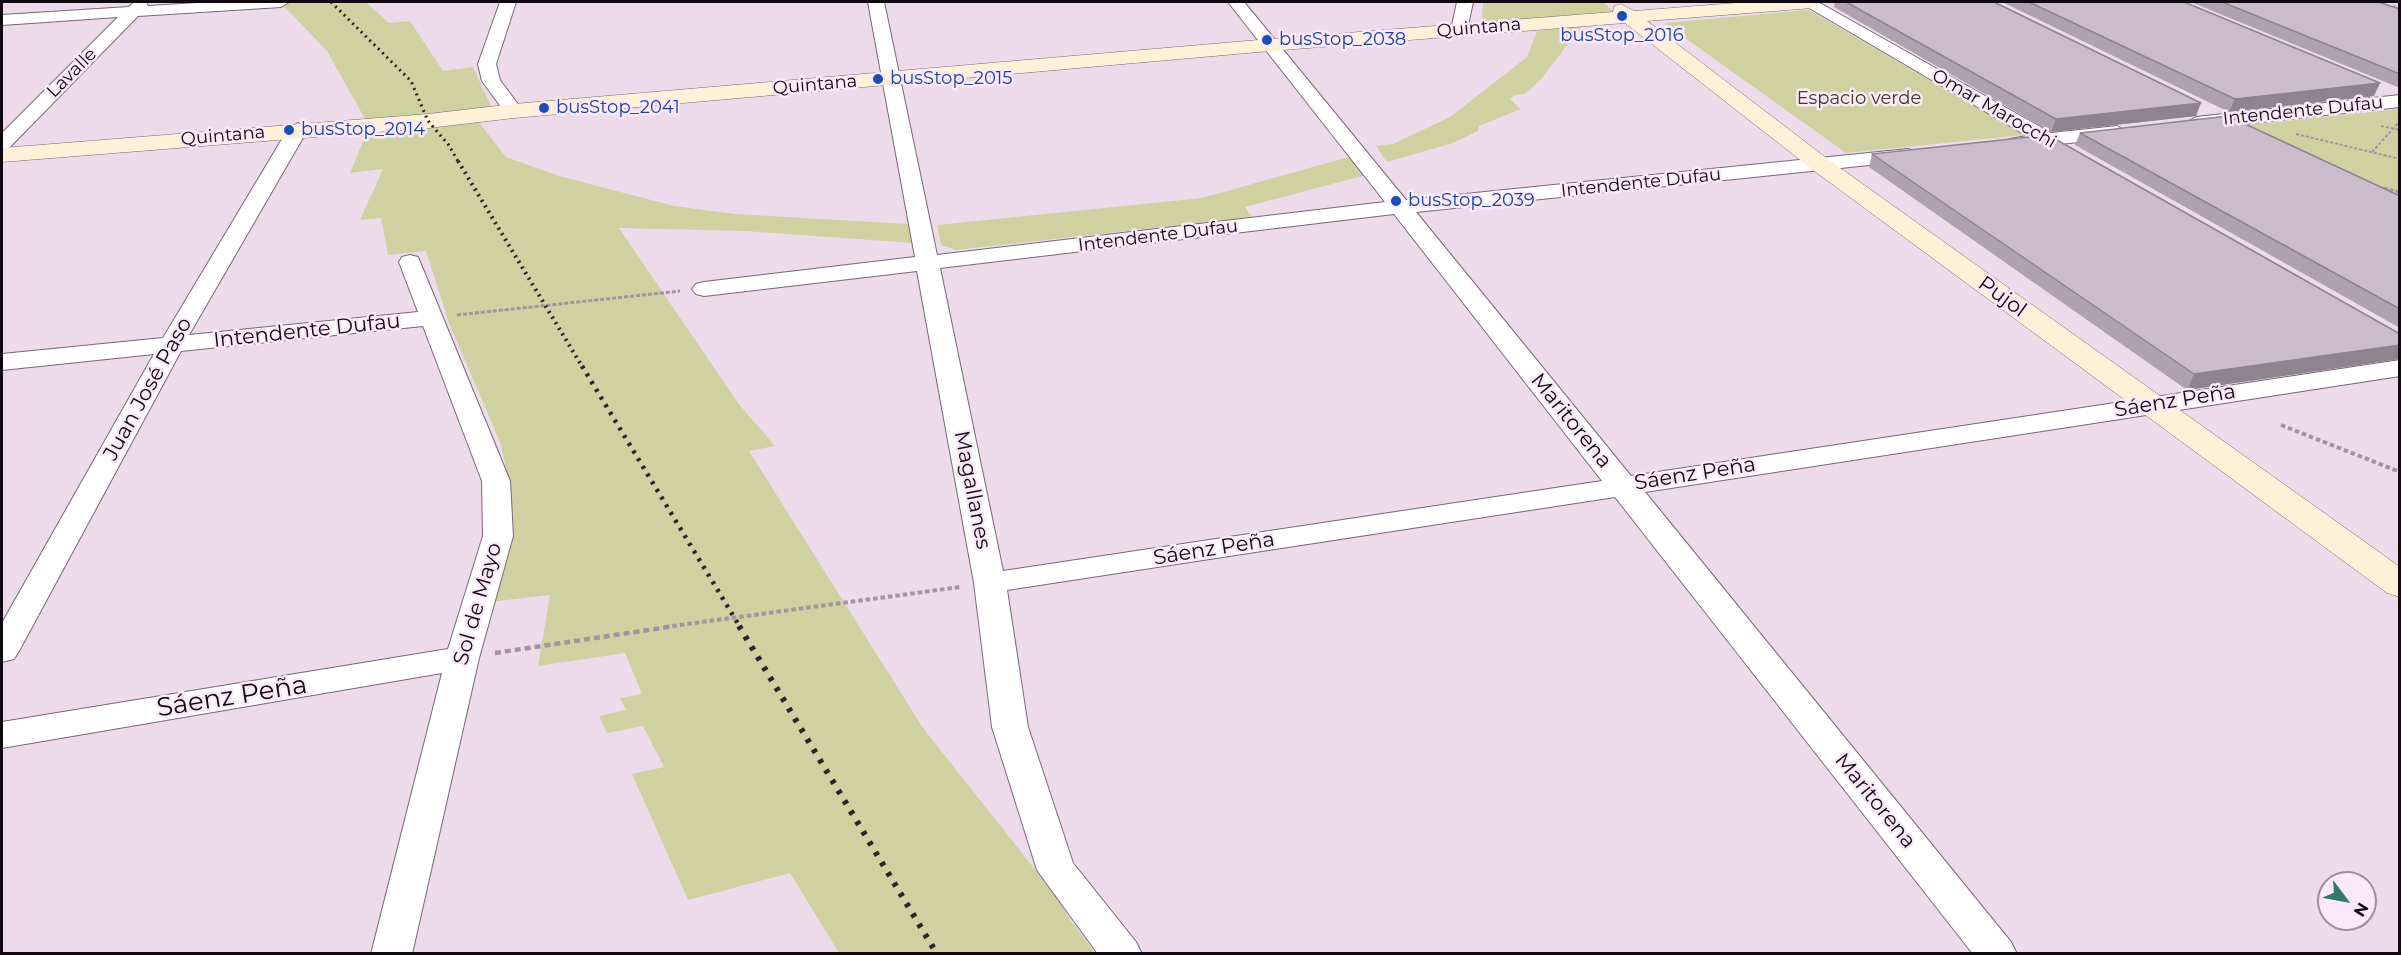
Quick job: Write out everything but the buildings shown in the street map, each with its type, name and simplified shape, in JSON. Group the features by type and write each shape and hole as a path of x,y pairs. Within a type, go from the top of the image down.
{"street":[{"path":"2,20 138,6 281,2"},
{"path":"508,2 487,64 491,81 514,111"},
{"name":"Magallanes","path":"876,2 990,583 1010,728 1056,870 1122,954"},
{"name":"Maritorena","path":"1236,2 1997,954"},
{"path":"1459,30 1465,2"},
{"name":"Omar Marocchi","path":"1807,2 2078,158"},
{"name":"Quintana","path":"2,155 298,129 428,121 514,111 1459,30 1619,8 1813,2"},
{"name":"Lavalle","path":"2,144 138,6"},
{"name":"Pujol","path":"1619,8 1821,165 2400,585"},
{"path":"2378,88 2400,99"},
{"name":"Intendente Dufau","path":"2178,125 2400,99"},
{"path":"2194,105 2256,135"},
{"name":"Juan José Paso","path":"2,651 172,344 298,129"},
{"path":"2000,145 2130,130"},
{"name":"Intendente Dufau","path":"704,289 1400,207 1928,153"},
{"name":"Sol de Mayo","path":"391,954 462,658 498,536 496,481 410,262"},
{"name":"Intendente Dufau","path":"2,363 433,318"},
{"name":"Sáenz Peña","path":"990,583 2400,368"},
{"name":"Sáenz Peña","path":"2,735 462,658"}],"path":[{"path":"2382,8 2400,6"},
{"path":"2372,153 2400,121"},
{"path":"2287,132 2400,159"},
{"path":"2374,186 2400,192"},
{"path":"433,318 544,304 704,289"},
{"path":"2281,425 2400,472"},
{"path":"462,658 734,617 990,583"}],"green space":[{"path":"276,2 366,2 389,23 410,21 443,71 473,67 491,106 487,110 381,120 365,119 327,51 282,4"},
{"path":"1483,2 1603,2 1614,12 1609,15 1475,26 1482,18"},
{"name":"Espacio verde","path":"1809,10 2024,135 1846,153 1664,23"},
{"path":"1582,26 1541,79 1525,94 1515,95 1510,99 1521,109 1479,126 1478,131 1453,143 1387,162 1376,146 1393,144 1450,117 1527,57 1537,31"},
{"path":"2399,109 2399,198 2248,125"},
{"path":"477,120 506,157 559,176 674,206 735,214 908,224 913,243 745,231 619,228 738,403 775,446 749,451 923,728 1056,896 1070,920 1095,953 839,953 790,873 688,900 632,774 664,767 643,726 607,733 599,716 626,710 620,698 642,694 625,653 538,666 550,595 489,602 510,485 500,442 449,323 426,251 388,255 381,218 360,220 383,169 350,173 368,129"},
{"path":"1352,156 1366,175 1245,207 1252,217 956,250 941,245 937,225 1202,198"}],"railway":[{"path":"331,2 411,81 428,121 448,144 459,163"},
{"path":"458,161 583,368"},
{"path":"582,366 740,627"},
{"path":"739,626 937,954"}],"place":[{"name":"busStop_2016","path":"1622,16"},
{"name":"busStop_2038","path":"1267,40"},
{"name":"busStop_2015","path":"878,79"},
{"name":"busStop_2041","path":"544,108"},
{"name":"busStop_2014","path":"289,130"},
{"name":"busStop_2039","path":"1396,201"}]}
